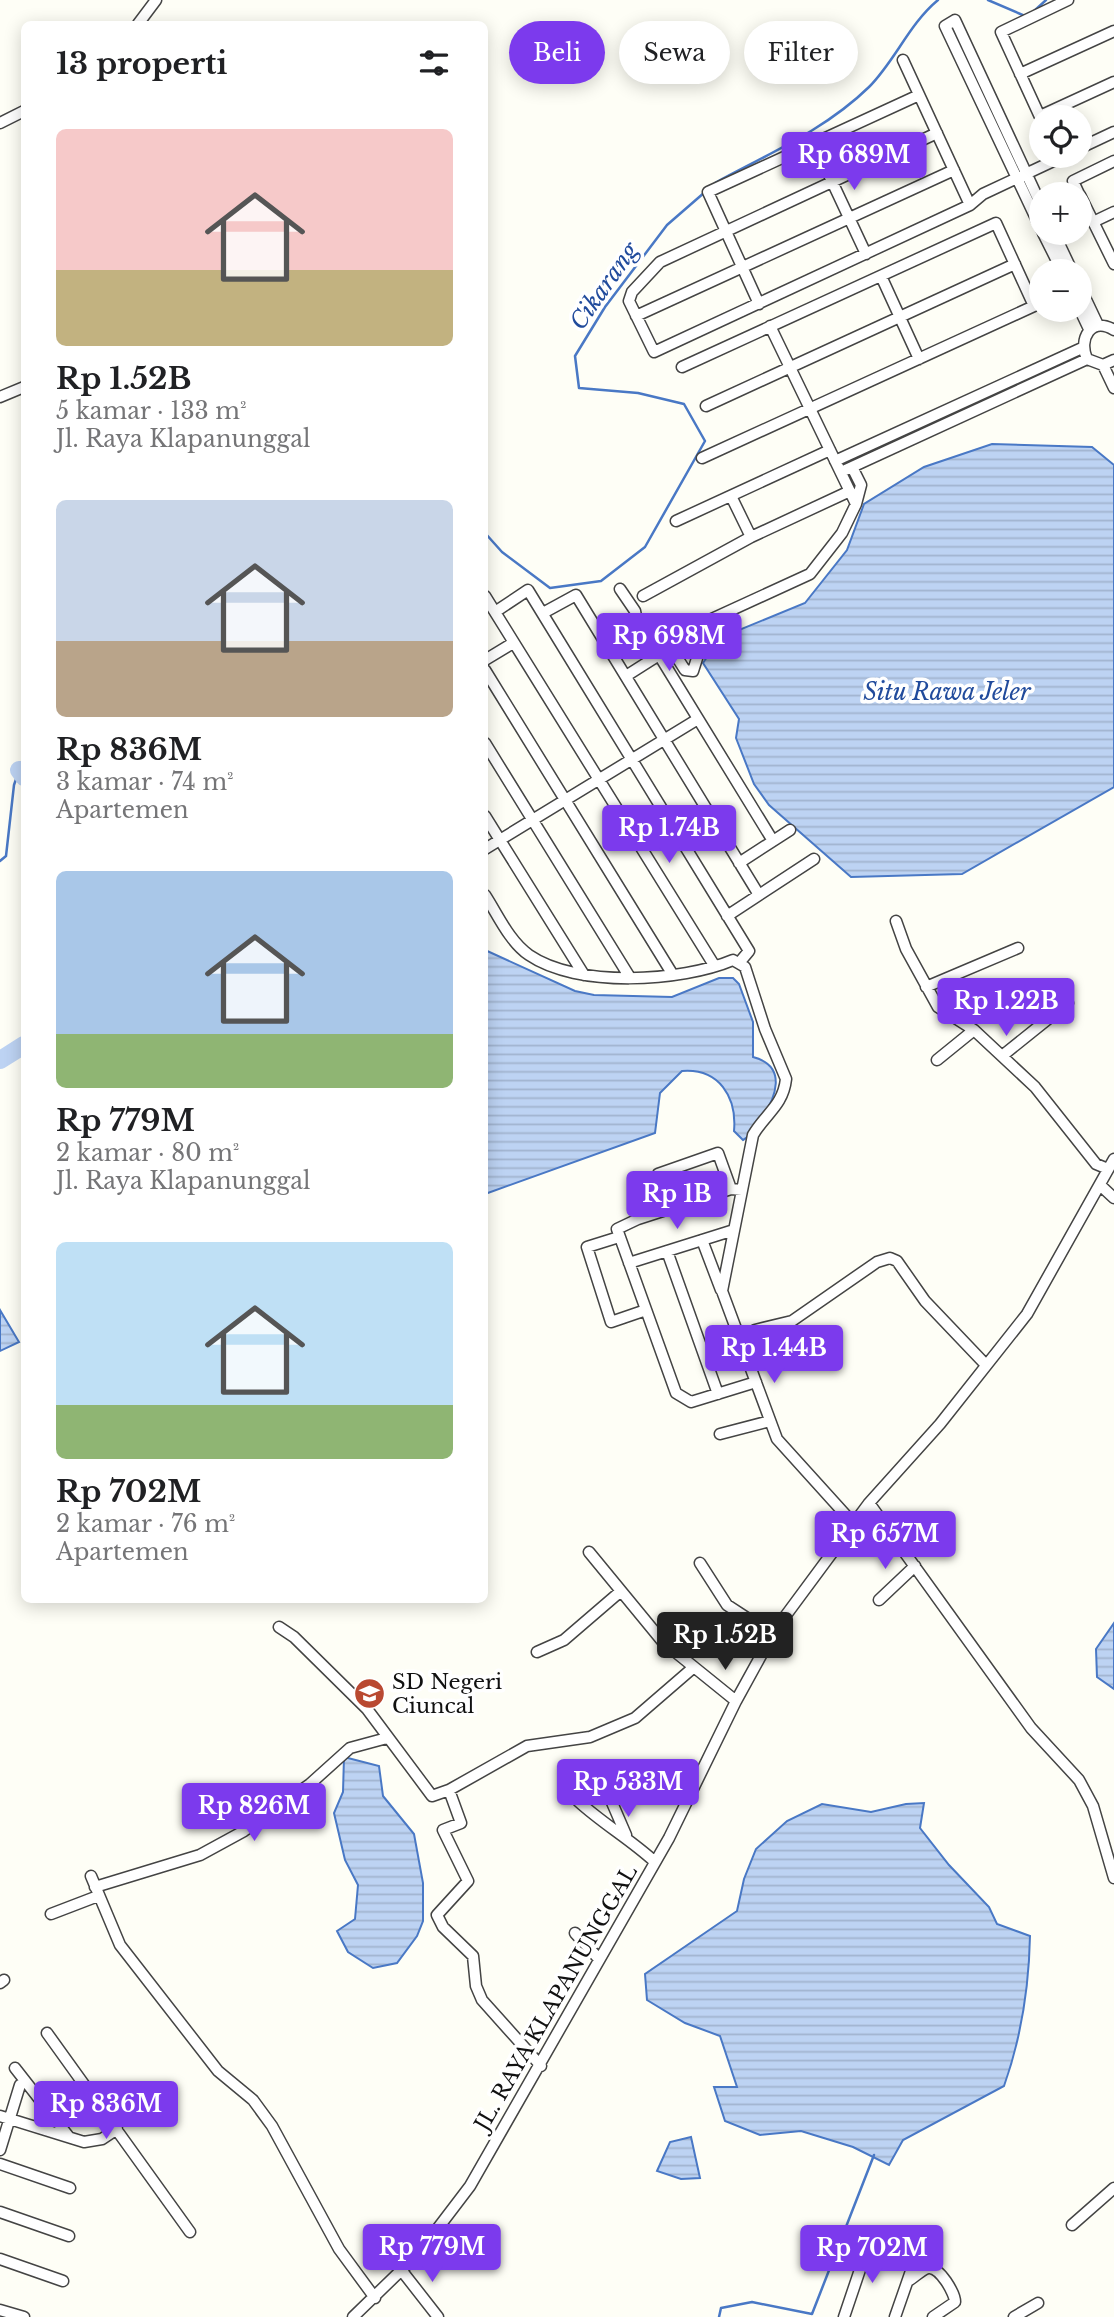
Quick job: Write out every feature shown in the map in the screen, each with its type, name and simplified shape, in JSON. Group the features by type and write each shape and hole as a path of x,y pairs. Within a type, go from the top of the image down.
{"street":[{"path":"140,21 156,0"},
{"path":"1035,105 1000,32 1068,0"},
{"path":"950,23 1029,195"},
{"path":"1020,74 1114,31"},
{"path":"903,60 970,205"},
{"path":"1067,105 1114,82"},
{"path":"759,304 708,192 919,95"},
{"path":"0,123 21,112"},
{"path":"1092,142 1114,132"},
{"path":"937,133 660,262 632,292 629,301 654,352 970,205 983,194 1038,168"},
{"path":"814,143 866,254"},
{"path":"1073,182 1114,161"},
{"path":"636,316 954,170"},
{"path":"1022,176 1029,187"},
{"path":"1114,212 1093,222 1114,264"},
{"path":"682,367 996,223 1034,306 702,458"},
{"path":"706,405 1015,264"},
{"path":"881,276 919,359"},
{"path":"1089,322 1093,327 1114,330"},
{"path":"1091,322 1093,327"},
{"path":"771,326 856,504"},
{"path":"1087,359 1082,348 1083,338 1093,327"},
{"path":"676,521 833,456 866,447 1082,348"},
{"path":"841,472 1087,359 1109,363 1114,388"},
{"path":"0,397 21,388"},
{"path":"961,403 967,415"},
{"path":"866,447 872,458"},
{"path":"709,620 693,671 685,670 666,640 810,573 842,533 856,504 861,485 852,467"},
{"path":"643,596 751,537 850,491"},
{"path":"731,496 751,537"},
{"path":"606,644 637,622 635,611 620,589"},
{"path":"495,612 528,590 749,951 739,963"},
{"path":"543,613 576,595 759,895"},
{"path":"488,601 714,965"},
{"path":"488,658 513,642"},
{"path":"626,676 659,655 773,841"},
{"path":"488,675 673,975"},
{"path":"488,847 698,719"},
{"path":"488,748 629,976"},
{"path":"488,821 584,975"},
{"path":"739,863 790,830"},
{"path":"727,916 814,859"},
{"path":"488,899 523,950 566,972 584,975 673,975 733,960 745,967 765,1029 786,1079 775,1111 760,1124 753,1135 736,1190 734,1230 722,1291"},
{"path":"896,921 906,949 943,1012 974,1030 1035,1087 1096,1164 1108,1169"},
{"path":"926,987 1018,948"},
{"path":"1002,1056 1068,1003"},
{"path":"937,1060 974,1030"},
{"path":"658,1174 718,1153 736,1190"},
{"name":"JL. RAYA KLAPANUNGGAL","path":"353,2317 402,2271 470,2186 541,2066 655,1862 775,1630 853,1523 940,1424 1027,1314 1114,1159"},
{"path":"1100,1185 1114,1198"},
{"path":"736,1190 638,1219 617,1229 677,1393 691,1402 756,1382"},
{"path":"629,1263 734,1230"},
{"path":"619,1237 587,1247 611,1322 646,1310"},
{"path":"702,1240 770,1420 782,1444 853,1523"},
{"path":"667,1251 718,1394"},
{"path":"740,1339 764,1327 792,1321 877,1262 890,1258 897,1261 925,1301 986,1365"},
{"path":"720,1434 770,1420"},
{"path":"869,1503 1031,1728 1079,1780 1093,1806 1114,1878"},
{"path":"589,1552 663,1642 736,1701"},
{"path":"700,1563 727,1605 770,1633 775,1630"},
{"path":"879,1600 915,1566"},
{"path":"537,1652 564,1640 621,1591"},
{"path":"279,1627 294,1637 367,1709 430,1794 449,1790 527,1746 590,1737 635,1718 694,1667"},
{"path":"51,1914 95,1886 200,1855 244,1831 299,1792 350,1748 387,1738"},
{"path":"604,1784 626,1835"},
{"path":"449,1790 461,1823 443,1830 468,1881 437,1915 443,1927 473,1956 476,1986 482,2000 541,2066"},
{"path":"579,1801 602,1824 626,1835 655,1862"},
{"path":"95,1886 120,1945 218,2071 253,2100 272,2126 339,2249 375,2298"},
{"path":"575,1933 599,1959"},
{"path":"47,2033 190,2232"},
{"path":"15,2068 69,2137"},
{"path":"0,2150 4,2118 20,2085"},
{"path":"4,2118 92,2142 117,2129"},
{"path":"0,2164 70,2188"},
{"path":"1072,2225 1114,2188"},
{"path":"0,2212 69,2236"},
{"path":"844,2317 869,2243"},
{"path":"895,2317 919,2248"},
{"path":"0,2259 63,2281"},
{"path":"908,2281 927,2268 937,2271 956,2299 933,2317"},
{"path":"402,2271 438,2317"},
{"path":"1014,2317 1038,2303"},
{"path":"0,2310 24,2317"}],"water":[{"name":"Situ Rawa Jeler","path":"992,444 1092,447 1114,465 1114,787 962,874 851,877 769,805 754,784 736,738 739,719 703,663 711,651 734,632 805,603 847,550 864,504 924,467"},
{"path":"488,951 575,991 594,995 672,997 719,978 733,978 739,984 753,1022 753,1057 764,1061 775,1075 774,1093 766,1111 753,1131 743,1140 734,1131 732,1107 723,1087 706,1074 682,1071 660,1093 655,1133 488,1193"},
{"path":"0,1310 19,1342 0,1351"},
{"path":"1114,1623 1114,1689 1097,1677 1096,1649"},
{"path":"344,1757 379,1766 383,1796 414,1834 423,1883 423,1921 417,1936 397,1963 373,1968 348,1952 337,1931 355,1919 358,1885 345,1860 334,1813 343,1792"},
{"path":"924,1803 920,1828 949,1865 989,1907 997,1924 1030,1936 1023,2012 1004,2086 903,2140 889,2165 853,2147 801,2131 760,2135 725,2121 714,2087 737,2087 720,2036 685,2023 647,2000 645,1974 737,1911 744,1879 756,1849 787,1821 822,1804 871,1812"},
{"path":"691,2137 700,2178 681,2179 657,2171 670,2142"}],"waterway":[{"name":"Cikarang","path":"715,183 815,129 852,102 878,77 919,20 938,0"},
{"name":"Cikarang","path":"988,0 1025,16"},
{"name":"Cikarang","path":"1033,12 1046,0"},
{"name":"Cikarang","path":"488,536 502,552 550,588 601,581 645,547 705,441 684,404 638,393 579,388 575,356 605,307 667,225 705,192"},
{"name":"Cikarang","path":"0,861 6,856 14,785 21,765"},
{"path":"0,1060 21,1047"},
{"path":"719,2317 721,2308 752,2302 812,2314 874,2155"}],"place":[{"name":"SD Negeri Ciuncal","path":"369,1694"}]}
